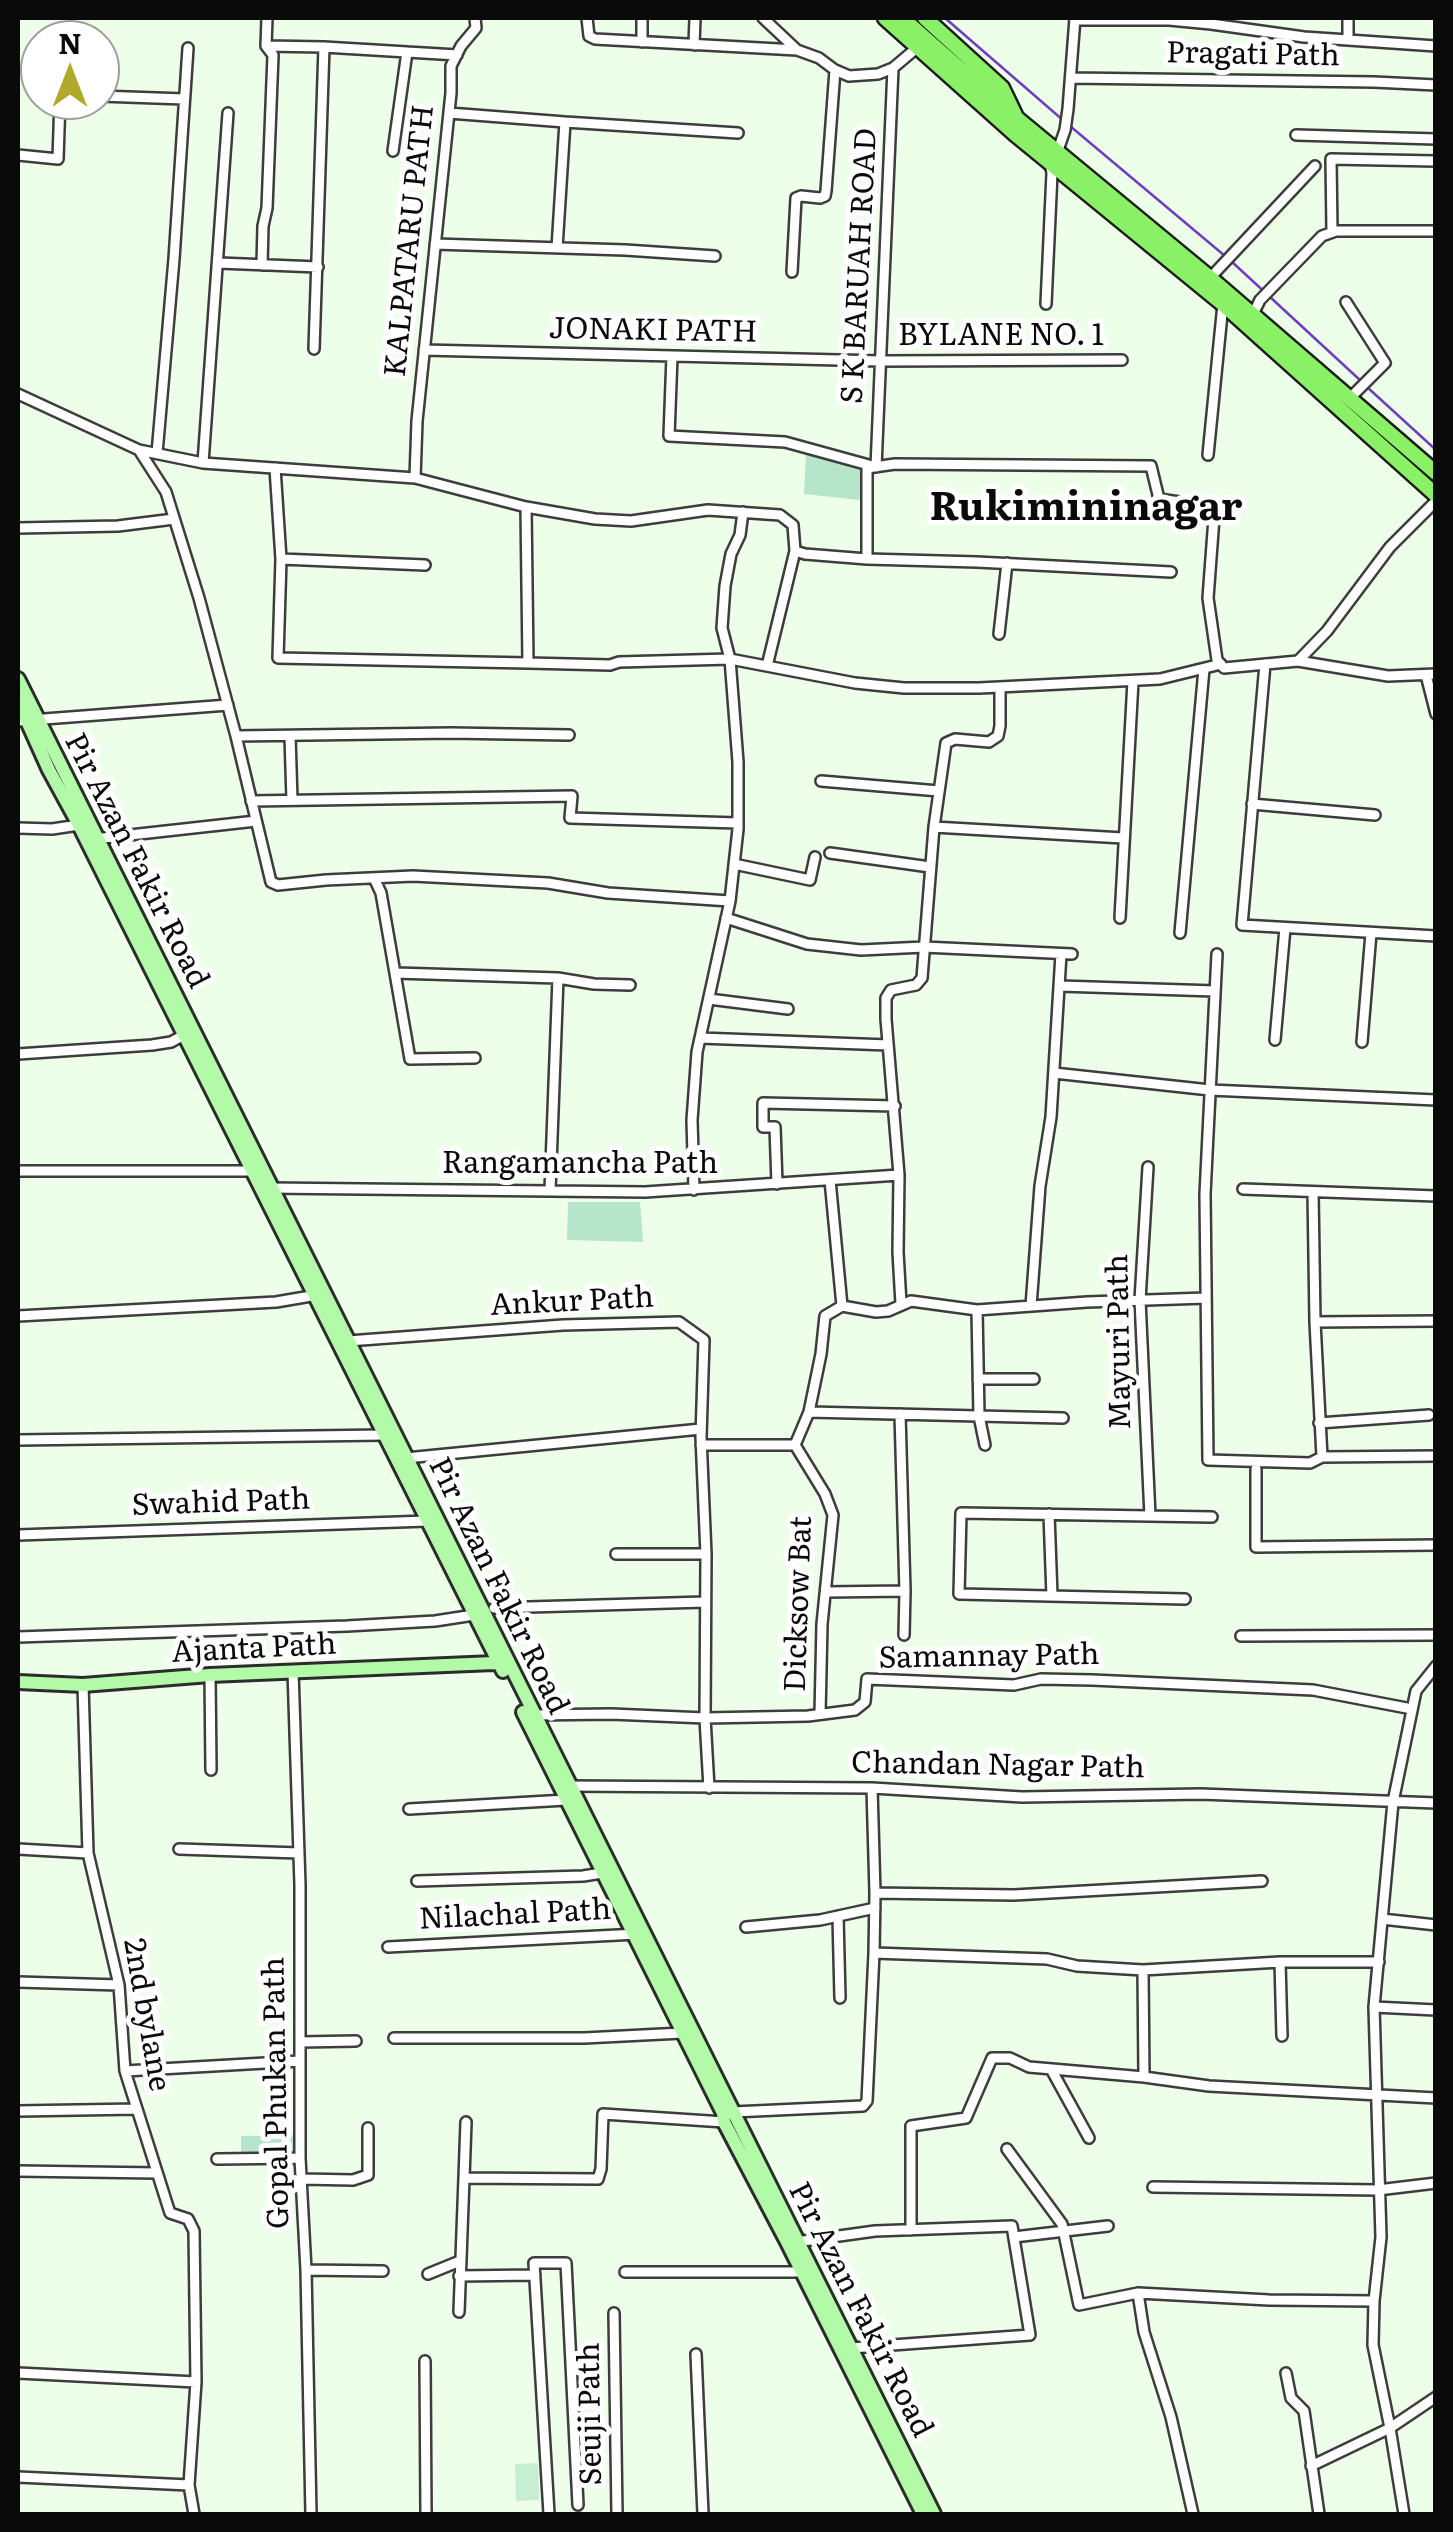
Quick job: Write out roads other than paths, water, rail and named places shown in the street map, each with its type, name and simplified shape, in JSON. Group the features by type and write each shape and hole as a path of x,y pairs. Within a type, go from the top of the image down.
{"main road":[{"path":"885,18 1223,304 1436,498"},
{"path":"902,18 1054,158 1355,392 1436,473"},
{"path":"925,18 1002,88 1012,116"},
{"name":"Pir Azan Fakir Road","path":"18,679 49,770 92,839 184,1035 252,1171 266,1188"},
{"name":"Pir Azan Fakir Road","path":"18,701 33,721 92,839 474,1615 530,1714 602,1873 639,1934"},
{"name":"Pir Azan Fakir Road","path":"319,1294 348,1342 406,1458 501,1664"},
{"name":"Ajanta Path","path":"18,1682 83,1686 210,1675 501,1664"},
{"name":"Pir Azan Fakir Road","path":"565,1791 688,2031 723,2113 729,2117 794,2244 923,2514"},
{"name":"Pir Azan Fakir Road","path":"794,2244 934,2514"}],"street":[{"path":"262,265 273,56 266,46 267,18"},
{"name":"KALPATARU PATH","path":"415,478 451,66 476,28 475,18"},
{"path":"587,18 589,36 595,39 797,50 850,76 878,74 893,68 919,46"},
{"path":"642,18 642,42"},
{"path":"694,44 695,18"},
{"path":"762,18 797,50"},
{"path":"1260,18 1260,30"},
{"path":"1348,18 1348,40"},
{"path":"1046,304 1052,172 1066,130 1076,19 1169,19 1304,37 1436,46"},
{"path":"266,46 457,55"},
{"path":"314,348 324,47"},
{"path":"156,454 188,48"},
{"path":"393,151 406,52"},
{"name":"S K BARUAH ROAD","path":"867,559 866,468 876,467 893,68"},
{"path":"792,272 796,198 820,198 826,192 835,70"},
{"name":"Pragati Path","path":"1071,78 1436,85"},
{"path":"120,97 184,99"},
{"path":"203,462 228,113"},
{"path":"449,113 738,133"},
{"path":"18,155 58,159 59,120"},
{"path":"557,248 565,122"},
{"path":"1296,134 1436,138"},
{"path":"1332,232 1331,159 1436,162"},
{"path":"1210,278 1314,166"},
{"path":"1253,314 1262,299 1322,236 1332,232 1436,232"},
{"path":"435,244 715,256"},
{"path":"219,263 318,267"},
{"path":"1346,302 1385,362 1355,392"},
{"path":"1208,455 1223,304"},
{"name":"JONAKI PATH","path":"424,350 880,361"},
{"path":"672,356 670,436 785,442 876,467 1151,466 1159,499 1200,505 1214,518 1208,598 1218,660 1224,668 1298,660 1388,676 1431,674 1436,714"},
{"name":"BYLANE NO. 1","path":"880,361 1122,360"},
{"path":"18,394 138,450 203,462 415,478 526,508 595,518 631,521 708,510 780,515 793,525 795,551 767,666"},
{"path":"138,450 166,492 199,598 268,878 278,885 413,876 548,883 608,893 730,902"},
{"path":"276,468 281,559 278,658 610,665 730,659 904,688 1000,688 1160,679 1221,664"},
{"path":"1298,660 1327,630 1390,547 1436,498"},
{"path":"526,508 528,662"},
{"path":"694,1190 692,1120 700,1038 730,902 738,823 730,659 722,628 725,586 743,512"},
{"path":"18,528 118,526 174,518"},
{"path":"795,551 867,559 1171,572"},
{"path":"281,559 425,565"},
{"path":"999,634 1007,564"},
{"path":"1265,664 1242,926 1436,936"},
{"path":"1180,933 1204,668"},
{"path":"1120,918 1133,681"},
{"path":"902,1304 886,998 891,990 916,984 922,978 934,827 946,743 955,739 989,742 998,736 1000,688"},
{"path":"33,721 228,705"},
{"path":"236,736 569,735"},
{"path":"290,736 292,800"},
{"path":"821,781 939,790"},
{"path":"251,801 572,796 570,818 738,823"},
{"path":"1252,804 1375,815"},
{"path":"92,839 256,822"},
{"path":"18,828 80,825"},
{"path":"934,827 1123,838"},
{"path":"830,853 930,867"},
{"path":"734,864 810,880 816,857"},
{"path":"374,878 381,892 410,1060 476,1058"},
{"path":"726,918 807,944 861,950 924,948 1067,954 1060,986 1052,1118 1040,1186 1031,1306"},
{"path":"1274,1040 1285,928"},
{"path":"1362,1042 1371,933"},
{"path":"1217,954 1205,1194 1208,1460 1310,1462 1322,1457 1436,1456"},
{"path":"396,973 630,984"},
{"path":"550,1191 558,978"},
{"path":"1060,986 1215,992"},
{"path":"708,999 788,1008"},
{"path":"18,1054 152,1045 184,1035"},
{"path":"700,1038 888,1045"},
{"path":"1054,1073 1210,1090 1436,1100"},
{"path":"777,1184 775,1128 763,1127 763,1102 894,1106"},
{"name":"Mayuri Path","path":"1148,1167 1140,1300 1150,1516"},
{"path":"18,1171 252,1171"},
{"name":"Rangamancha Path","path":"266,1188 694,1190 898,1176"},
{"path":"830,1180 842,1306"},
{"path":"1242,1190 1436,1196"},
{"path":"1313,1192 1322,1457"},
{"path":"18,1316 257,1304 319,1294"},
{"path":"701,1445 795,1445 809,1412 825,1316 842,1306 876,1312 911,1301 976,1310 1206,1298"},
{"path":"976,1310 979,1416 985,1445"},
{"path":"1315,1322 1436,1321"},
{"name":"Ankur Path","path":"348,1342 563,1325 679,1322 704,1340 701,1429"},
{"path":"978,1379 1034,1379"},
{"path":"809,1412 1063,1418"},
{"path":"900,1414 904,1635"},
{"path":"1320,1423 1430,1414"},
{"path":"406,1458 701,1429 706,1554 705,1718 710,1788"},
{"path":"18,1440 384,1435"},
{"name":"Dicksow Bat","path":"795,1445 833,1515 822,1624 820,1714"},
{"path":"1256,1469 1256,1547 1436,1545"},
{"path":"1185,1598 960,1594 962,1513 1212,1517"},
{"path":"1049,1514 1052,1596"},
{"name":"Swahid Path","path":"18,1535 427,1520"},
{"path":"616,1554 706,1554"},
{"path":"826,1592 904,1591"},
{"path":"494,1608 705,1602"},
{"path":"18,1637 364,1625 474,1615"},
{"path":"1241,1636 1436,1635"},
{"path":"1404,2514 1373,2345 1381,2237 1374,2007 1393,1802 1416,1691 1436,1666"},
{"name":"Gopal Phukan Path","path":"293,1671 300,2158 312,2514"},
{"path":"210,1675 211,1770"},
{"name":"Samannay Path","path":"530,1714 705,1718 820,1714 855,1710 865,1702 867,1679 1014,1685 1041,1679 1092,1680 1313,1690 1412,1709"},
{"name":"2nd bylane","path":"83,1686 88,1853 119,1985 126,2071 170,2213 188,2219 194,2231 196,2382 189,2485 194,2514"},
{"name":"Chandan Nagar Path","path":"408,1809 565,1791 710,1788 872,1788 1022,1797 1201,1794 1436,1803"},
{"path":"464,2178 598,2179 603,2114 729,2117 864,2106 874,1953 872,1788"},
{"path":"18,1849 88,1853"},
{"path":"179,1849 298,1853"},
{"path":"417,1881 602,1873"},
{"path":"875,1893 1014,1895 1262,1881"},
{"path":"746,1927 820,1920 875,1908"},
{"path":"838,1916 840,1998"},
{"path":"1382,1919 1436,1925"},
{"name":"Nilachal Path","path":"388,1947 639,1934"},
{"path":"874,1953 1048,1959 1078,1966 1142,1970 1280,1962 1379,1962"},
{"path":"1280,1962 1282,2036"},
{"path":"1142,1970 1144,2077"},
{"path":"18,1982 119,1985"},
{"path":"1374,2007 1436,2010"},
{"path":"394,2038 584,2038 688,2031"},
{"path":"300,2042 356,2040"},
{"path":"911,2230 911,2126 966,2118 992,2058 1010,2058 1029,2067 1051,2070 1209,2086 1436,2098"},
{"path":"126,2071 300,2062"},
{"path":"1051,2070 1089,2138"},
{"path":"18,2111 137,2108"},
{"path":"459,2312 466,2122"},
{"path":"302,2180 353,2180 368,2175 368,2128"},
{"path":"1007,2149 1062,2224 1079,2305 1138,2293 1374,2301"},
{"path":"217,2159 300,2158"},
{"path":"18,2171 157,2173"},
{"path":"1153,2187 1378,2190 1436,2183"},
{"path":"794,2244 874,2230 1012,2226 1030,2335 851,2348"},
{"path":"1014,2237 1108,2226"},
{"path":"428,2274 460,2262"},
{"path":"549,2514 534,2263 566,2263 578,2505"},
{"path":"306,2270 383,2271"},
{"path":"626,2272 796,2272"},
{"path":"459,2276 535,2275"},
{"path":"1138,2293 1144,2332 1171,2417 1194,2514"},
{"name":"Seuji Path","path":"614,2313 617,2514"},
{"path":"696,2354 703,2514"},
{"path":"425,2361 426,2514"},
{"path":"18,2373 196,2382"},
{"path":"1286,2374 1291,2398 1304,2411 1319,2514"},
{"path":"1311,2466 1390,2428 1436,2397"},
{"path":"18,2477 189,2485"}],"waterway":[{"path":"945,18 1064,121"},
{"path":"1070,126 1225,256"},
{"path":"1231,261 1361,381"},
{"path":"1367,387 1436,450"}],"district":[{"name":"Rukimininagar","path":"1086,508"}]}
